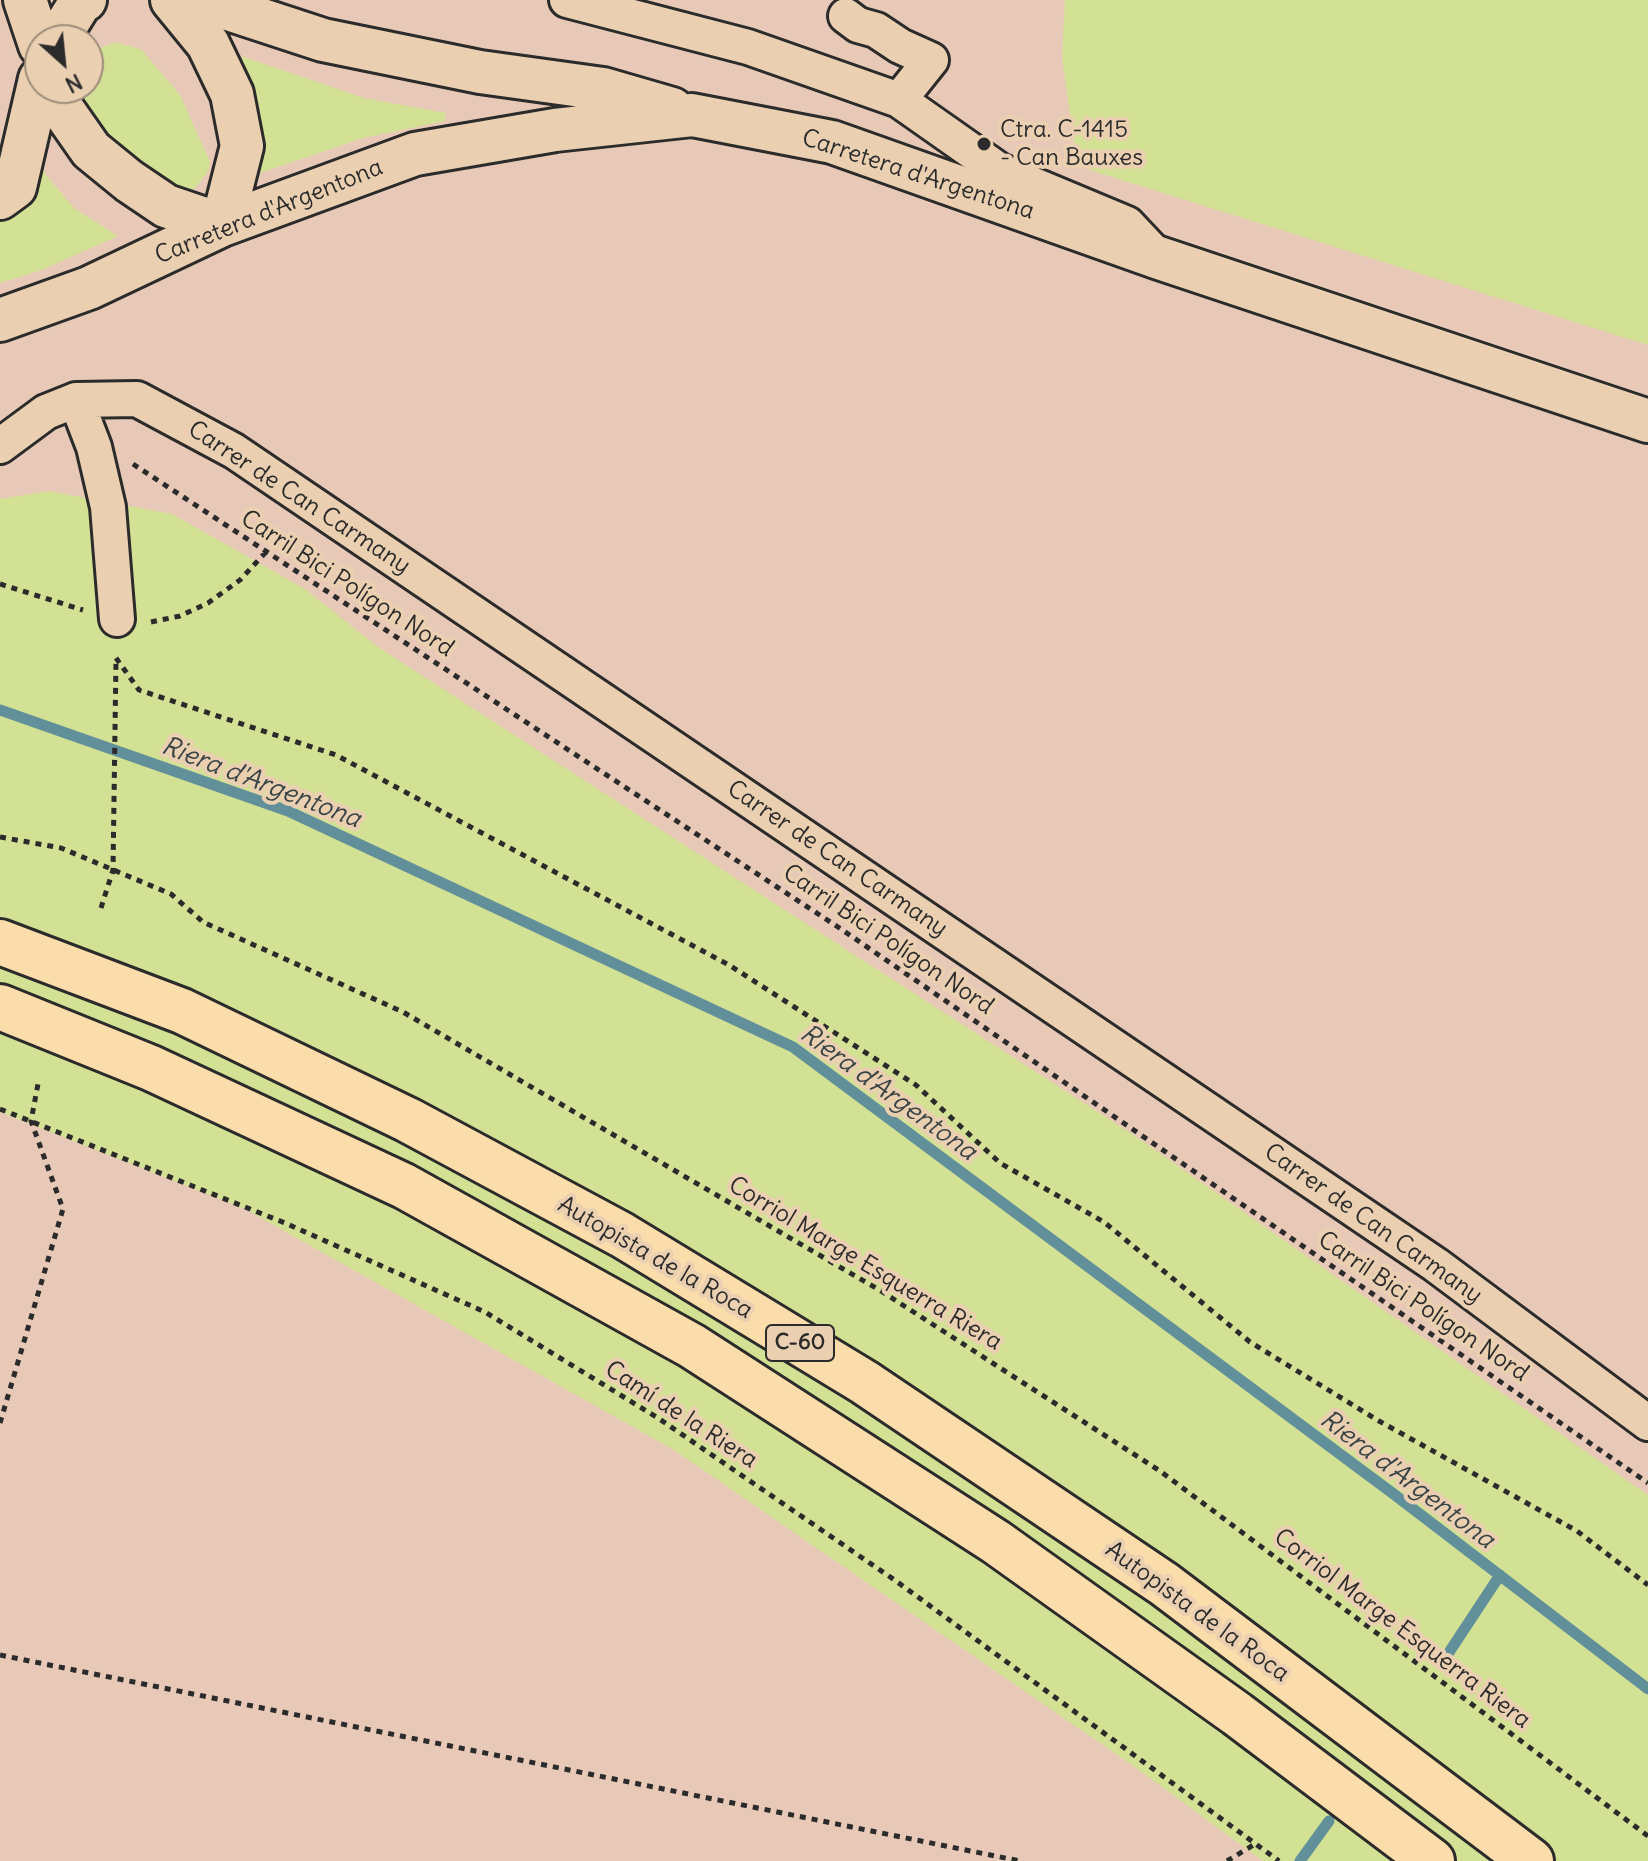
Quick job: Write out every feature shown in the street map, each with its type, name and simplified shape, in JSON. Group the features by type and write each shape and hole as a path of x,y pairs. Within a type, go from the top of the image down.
{"highway":[{"name":"Autopista de la Roca","path":"0,942 182,1011 408,1120 622,1235 864,1382 1164,1584 1531,1861"},
{"name":"C-60","path":"0,1007 151,1068 404,1186 692,1346 996,1542 1237,1714 1432,1861"}],"street":[{"path":"25,0 33,24"},
{"path":"67,24 85,0"},
{"path":"61,104 91,150 129,181 166,206 222,225 242,146 232,94 208,44 172,0"},
{"path":"201,0 323,40 480,72 603,89 692,115"},
{"path":"567,0 748,47 899,100 1000,171 1127,224 1159,258"},
{"path":"846,16 858,25 876,30 900,46 931,60 899,100"},
{"path":"0,198 15,187 34,104"},
{"name":"Carretera d'Argentona","path":"0,320 89,288 222,225 415,154 555,130 692,115 832,142 1159,258 1648,421"},
{"name":"Carrer de Can Carmany","path":"0,446 46,412 76,400 137,399 234,451 1436,1265 1648,1423"},
{"path":"76,400 95,453 108,507 117,619"}],"path":[{"name":"Carril Bici Polígon Nord","path":"95,453 121,455 838,927 1648,1483"},
{"path":"0,584 142,624 180,616 240,580 266,552"},
{"path":"101,908 113,870 117,619"},
{"path":"116,658 139,690 336,755 729,965 916,1085 1000,1163 1104,1222 1250,1342 1379,1421 1577,1531 1648,1585"},
{"name":"Corriol Marge Esquerra Riera","path":"0,837 61,848 171,894 203,922 403,1012 881,1291 1160,1471 1648,1836"},
{"path":"0,1423 63,1209 31,1121 38,1084"},
{"name":"Camí de la Riera","path":"0,1109 285,1223 485,1312 658,1418 896,1581 1279,1861"},
{"path":"0,1655 1020,1861"},
{"path":"1227,1861 1255,1844"},
{"path":"1263,1861 1267,1852"}],"green space":[{"path":"1065,0 1648,0 1648,345 1077,166 1062,57"},
{"path":"114,42 141,49 180,95 210,162 209,170 195,188 179,195 130,167 83,104 104,104 104,47"},
{"path":"244,57 364,98 446,113 445,121 363,138 246,178 232,58"},
{"path":"33,154 74,208 118,236 42,270 0,283 0,214"},
{"path":"49,491 172,514 305,589 378,647 1135,1136 1648,1495 1648,1861 1263,1861 1132,1765 674,1450 245,1209 0,1112 0,499"}],"waterway":[{"name":"Riera d'Argentona","path":"0,710 288,811 793,1047 1395,1495 1648,1689"},
{"path":"1442,1663 1500,1575"},
{"path":"1300,1861 1329,1821"}],"place":[{"name":"Ctra. C-1415 - Can Bauxes","path":"984,144"}]}
